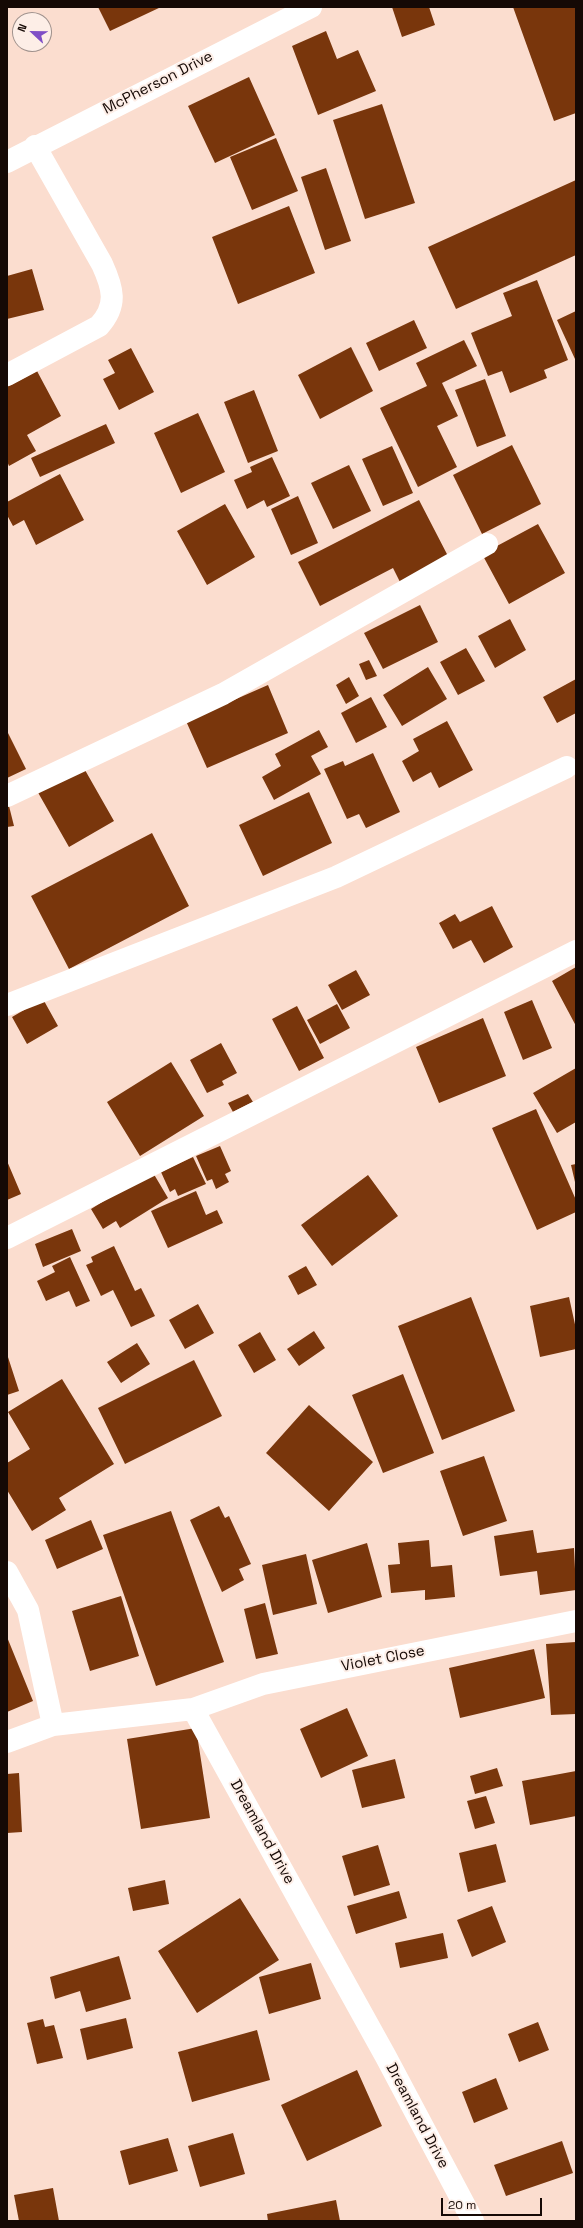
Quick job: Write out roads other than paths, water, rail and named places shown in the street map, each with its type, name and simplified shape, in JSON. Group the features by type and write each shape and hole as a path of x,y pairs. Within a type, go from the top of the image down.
{"street":[{"name":"McPherson Drive","path":"7,162 34,146 303,8"},
{"path":"7,375 99,326 108,316 112,302 112,284 34,146"},
{"path":"7,796 223,694 487,544"},
{"path":"7,1005 336,877 567,767"},
{"path":"7,1238 576,951"},
{"path":"7,1572 28,1610 53,1725"},
{"name":"Violet Close","path":"193,1709 263,1684 576,1621"},
{"path":"7,1742 53,1725 193,1709"},
{"name":"Dreamland Drive","path":"193,1709 386,2057 473,2221"}]}
